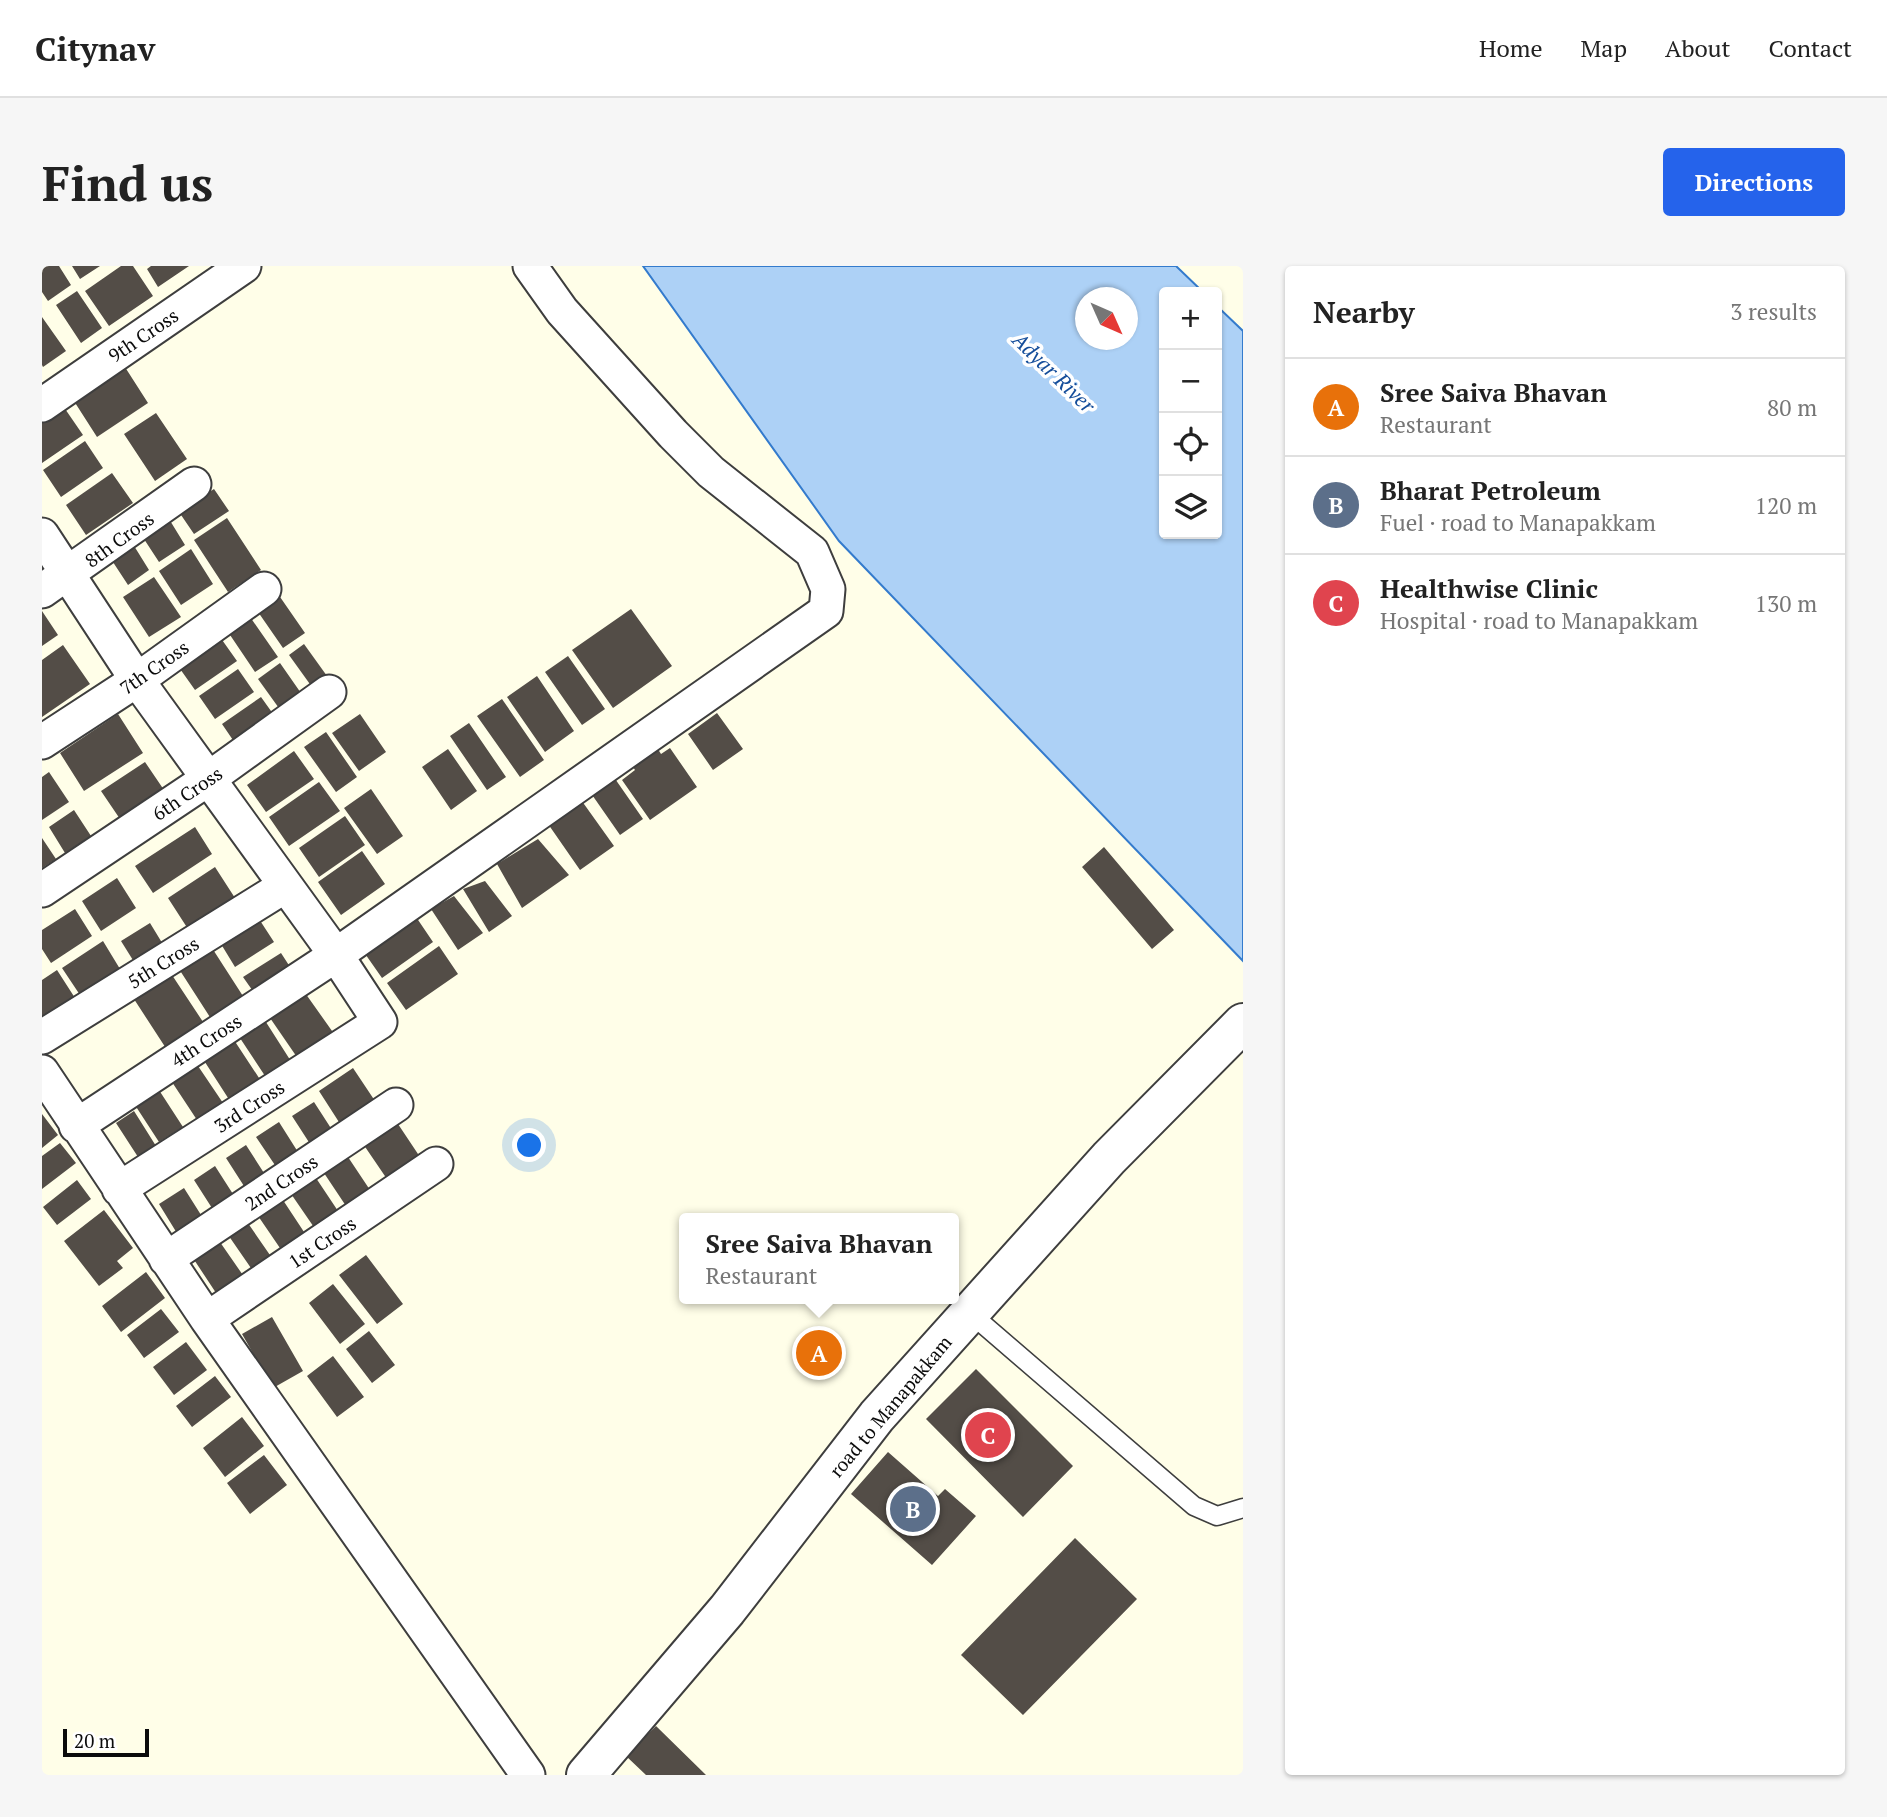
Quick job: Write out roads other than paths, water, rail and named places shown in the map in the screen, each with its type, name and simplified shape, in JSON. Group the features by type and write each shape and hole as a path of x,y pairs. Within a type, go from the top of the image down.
{"street":[{"name":"9th Cross","path":"42,405 244,266"},
{"name":"4th Cross","path":"76,1126 336,955 826,611 828,589 812,552 711,472 673,434 562,311 530,266"},
{"name":"8th Cross","path":"56,583 194,484"},
{"path":"42,535 56,583 137,680 336,955"},
{"name":"7th Cross","path":"42,742 137,680 264,589"},
{"name":"6th Cross","path":"42,890 208,779 330,692"},
{"name":"5th Cross","path":"42,1037 285,886"},
{"name":"3rd Cross","path":"119,1189 380,1023 336,955"},
{"name":"road to Manapakkam","path":"586,1775 727,1610 877,1416 1109,1158 1243,1023"},
{"path":"42,1072 207,1319 528,1775"},
{"name":"2nd Cross","path":"166,1259 396,1105"},
{"name":"1st Cross","path":"207,1319 436,1164"}],"lane":[{"path":"970,1313 1194,1506 1217,1516 1243,1508"}],"water":[{"name":"Adyar River","path":"643,266 1176,266 1198,287 1159,287 1159,539 1222,539 1222,311 1243,331 1243,961 839,541"}],"place":[{"name":"Sree Saiva Bhavan","path":"819,1353"},
{"name":"Healthwise Clinic","path":"988,1435"},
{"name":"Bharat Petroleum","path":"913,1509"}]}
